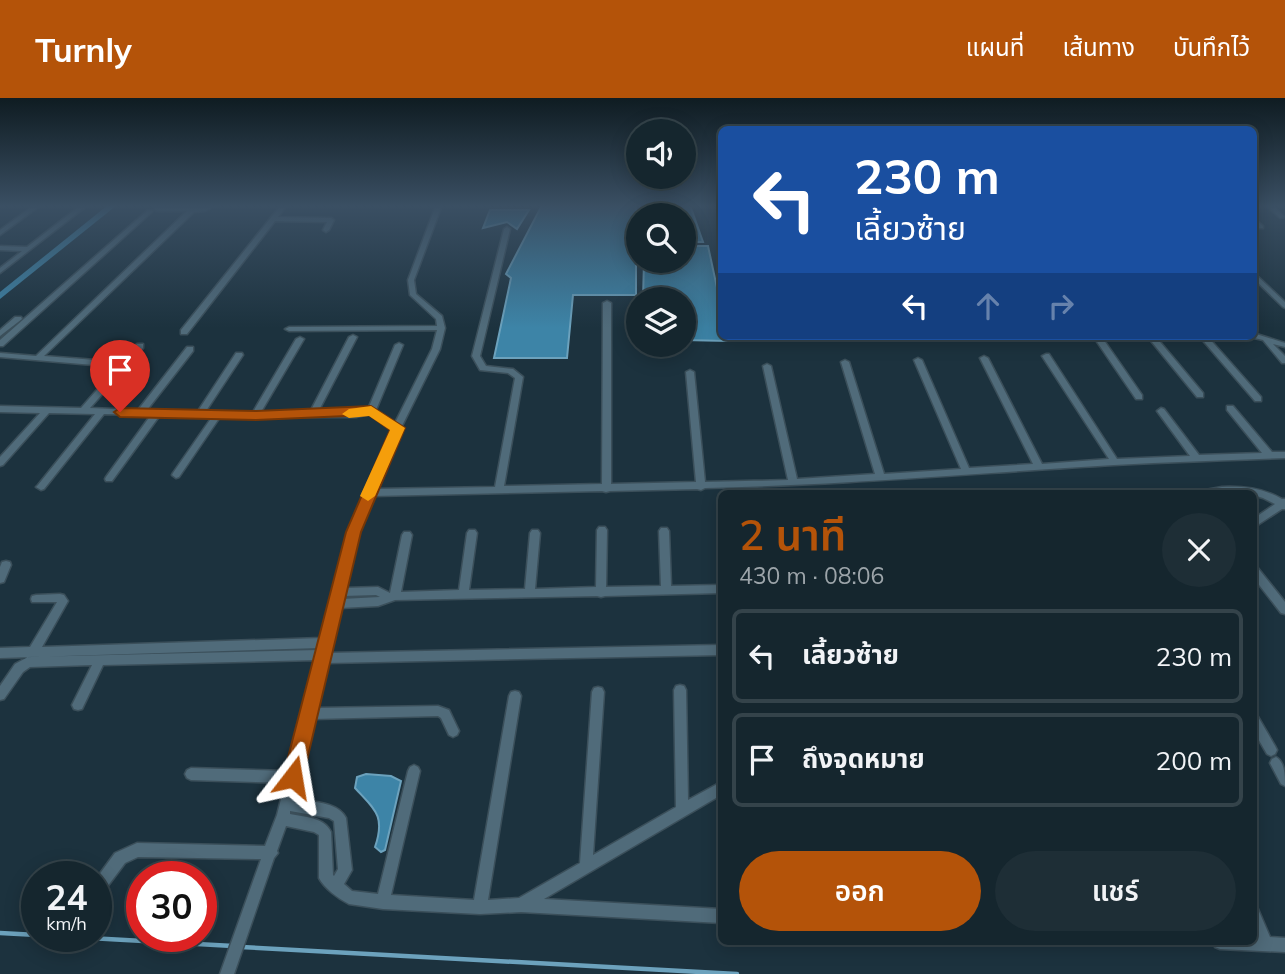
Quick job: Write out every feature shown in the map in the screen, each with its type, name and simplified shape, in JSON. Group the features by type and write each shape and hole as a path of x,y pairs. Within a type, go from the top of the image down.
{"street":[{"path":"0,271 28,246"},
{"path":"0,265 28,246"},
{"path":"0,334 107,246"},
{"path":"38,358 154,246"},
{"path":"184,332 253,246"},
{"path":"227,974 282,819 354,532 398,428 436,349 441,328 439,318 417,300 411,288 425,246"},
{"path":"499,490 519,377 510,371 483,368 476,356 503,246"},
{"path":"0,248 24,249"},
{"path":"0,344 75,273"},
{"path":"1257,278 1285,306"},
{"path":"606,489 607,303"},
{"path":"289,329 441,328"},
{"path":"1257,335 1285,345"},
{"path":"1257,336 1285,361"},
{"path":"314,412 353,337"},
{"path":"256,415 300,338"},
{"path":"1100,340 1139,397"},
{"path":"1153,340 1200,396"},
{"path":"1206,340 1258,399"},
{"path":"371,411 399,345"},
{"path":"84,410 139,346"},
{"path":"140,413 190,349"},
{"path":"0,355 123,365"},
{"path":"200,414 239,355"},
{"path":"1046,356 1115,462"},
{"path":"984,358 1039,467"},
{"path":"918,359 965,471"},
{"path":"845,362 881,478"},
{"path":"767,366 793,483"},
{"path":"690,372 701,487"},
{"path":"1230,408 1269,455"},
{"path":"0,409 256,415 371,411 398,428"},
{"path":"0,463 47,410"},
{"path":"1161,411 1196,457"},
{"path":"41,487 101,412"},
{"path":"109,479 157,413"},
{"path":"176,475 218,414"},
{"path":"369,493 701,487 1285,454"},
{"path":"1257,492 1269,495 1284,504 1257,521"},
{"path":"601,593 602,530"},
{"path":"664,531 666,591"},
{"path":"463,595 472,533"},
{"path":"530,593 535,533"},
{"path":"391,597 407,535"},
{"path":"0,579 6,565"},
{"path":"1257,575 1285,610"},
{"path":"336,604 378,602 391,597 718,589"},
{"path":"339,592 379,591 391,597"},
{"path":"34,651 63,601 60,598 36,598"},
{"path":"0,653 718,649"},
{"path":"0,695 19,668 28,662 325,652"},
{"path":"78,705 100,660"},
{"path":"680,690 682,810"},
{"path":"586,867 598,692"},
{"path":"480,906 515,696"},
{"path":"309,714 438,711 448,718 453,731"},
{"path":"1257,726 1271,750"},
{"path":"1276,763 1285,780"},
{"path":"383,902 414,772"},
{"path":"191,774 293,777"},
{"path":"520,905 718,790"},
{"path":"286,804 331,812 340,818 343,826 345,870 337,884"},
{"path":"282,819 317,826 325,832 326,878 337,884 349,897 383,902 520,905 718,916"},
{"path":"112,869 120,858 137,850 271,853"},
{"path":"1257,923 1266,944"},
{"path":"1257,944 1285,944"}],"water":[{"path":"521,246 626,246 626,273 636,273 636,287 626,287 626,295 573,295 567,358 494,358 511,278 506,274"},
{"path":"696,246 708,246 718,292 718,340 728,341 696,340 696,287 643,287 644,273 696,273"},
{"path":"366,774 391,776 401,781 385,850 381,852 375,847 379,820 355,788 357,777"}],"waterway":[{"path":"0,296 62,246"},
{"path":"0,933 21,934"},
{"path":"112,939 233,946"},
{"path":"241,947 737,974"}],"slow traffic":[{"path":"349,414 371,411 398,428 368,496"}],"route":[{"path":"120,412 256,415 314,412 356,414 371,411 398,428 354,532 293,777"}]}
